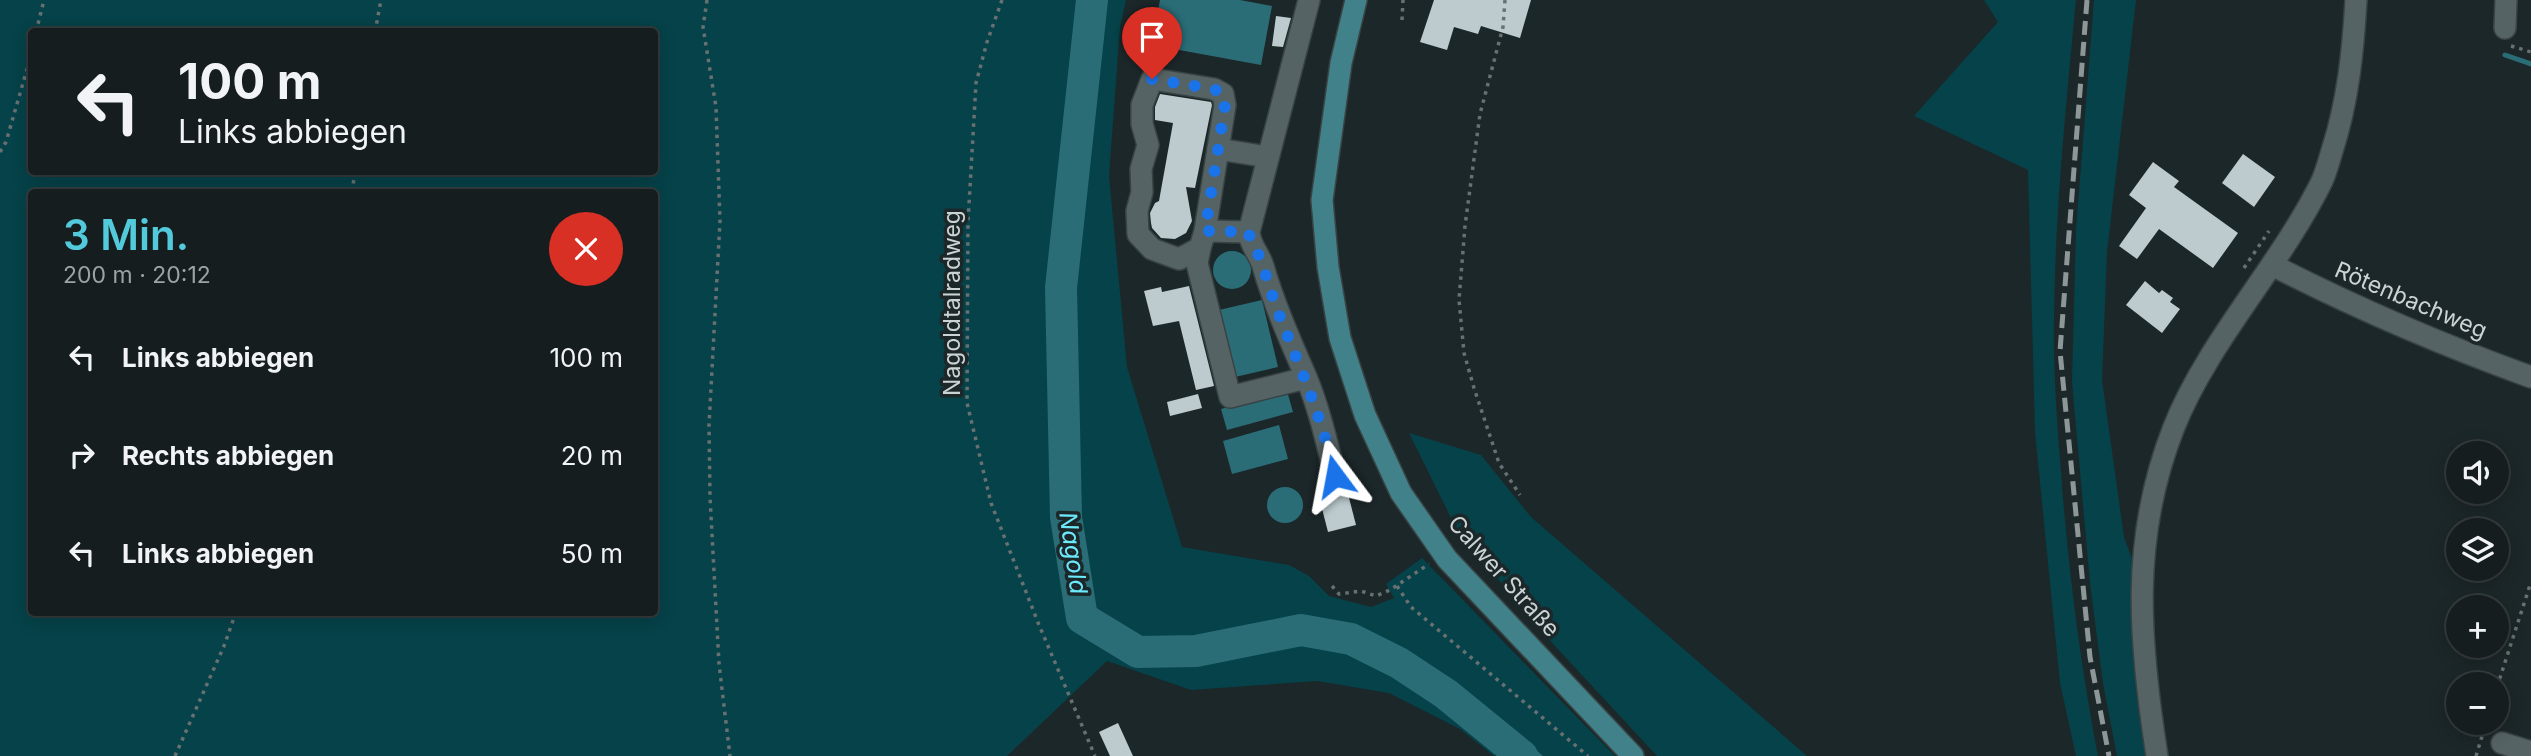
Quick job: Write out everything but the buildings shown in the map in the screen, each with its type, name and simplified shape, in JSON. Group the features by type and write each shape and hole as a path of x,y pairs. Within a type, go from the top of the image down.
{"main road":[{"name":"Calwer Straße","path":"1356,0 1341,63 1322,200 1328,267 1340,338 1365,415 1401,493 1447,558 1633,756"}],"street":[{"path":"1309,0 1249,232 1250,244 1260,258 1270,290 1306,378 1328,444 1335,476"},
{"path":"2157,756 2145,676 2142,600 2145,532 2155,481 2175,425 2200,376 2272,265 2322,180 2343,119 2353,60 2356,0"},
{"path":"2505,28 2506,0"},
{"path":"1249,232 1202,240 1179,259 1152,249 1138,234 1141,169 1148,145 1142,124 1142,104 1152,79 1214,89 1223,94 1225,105 1218,149 1202,240 1198,263 1230,397 1306,378"},
{"path":"1218,149 1268,157"},
{"name":"Rötenbachweg","path":"2272,265 2353,306 2436,342 2531,377"},
{"path":"2502,743 2531,752"}],"path":[{"path":"37,28 44,0"},
{"path":"377,28 381,0"},
{"path":"707,0 702,27 716,107 720,221 709,425 710,497 719,664 730,756"},
{"name":"Nagoldtalradweg","path":"1002,0 976,83 968,222 967,403 991,503 1095,756"},
{"path":"1402,20 1403,0"},
{"path":"1505,0 1503,27 1480,114 1465,226 1459,300 1464,353 1474,388 1499,463 1520,495"},
{"path":"0,152 6,142 28,66"},
{"path":"1332,586 1339,594 1361,591 1376,596 1397,586 1429,564 1447,558"},
{"path":"2502,672 2531,582"},
{"path":"1397,586 1411,607 1588,756"},
{"path":"175,756 235,616"}],"shaded area":[{"path":"0,0 1126,0 1120,27 1109,176 1127,367 1182,547 1289,565 1309,576 1329,596 1371,607 1394,598 1386,584 1422,558 1615,756 1543,756 1520,735 1494,756 1460,729 1389,693 1317,681 1191,690 1107,661 1007,756 0,756"},
{"path":"1160,0 1240,0 1272,6 1261,65 1152,45"},
{"path":"1984,0 2076,0 2059,199 2054,356 2071,579 2098,756 2076,756 2060,683 2035,432 2028,170 1914,116 1998,22"},
{"path":"2094,0 2136,0 2107,252 2102,380 2124,537 2135,567 2151,756 2117,756 2103,683 2090,583 2072,382 2076,230"},
{"path":"1232,251 1245,257 1251,270 1245,283 1232,289 1219,283 1213,270 1219,257"},
{"path":"1262,300 1278,367 1235,377 1219,310"},
{"path":"1287,391 1293,412 1227,430 1221,409"},
{"path":"1279,425 1288,459 1232,474 1223,441"},
{"path":"1409,433 1481,455 1531,517 1807,756 1657,756 1542,632 1457,530"},
{"path":"1285,487 1298,492 1303,505 1298,518 1285,523 1272,518 1267,505 1272,492"},
{"path":"1519,735 1543,756 1497,756 1511,746"}],"waterway":[{"name":"Nagold","path":"1092,0 1061,288 1066,517 1082,618 1138,652 1196,651 1301,630 1351,639 1399,663 1446,694 1522,756"},
{"path":"2505,55 2531,64"}],"railway":[{"path":"2087,0 2060,351 2090,657 2109,756"}],"route":[{"path":"1152,79 1214,89 1223,94 1225,105 1205,231 1249,232 1250,244 1260,258 1296,358 1306,378 1328,444 1335,476"}]}
